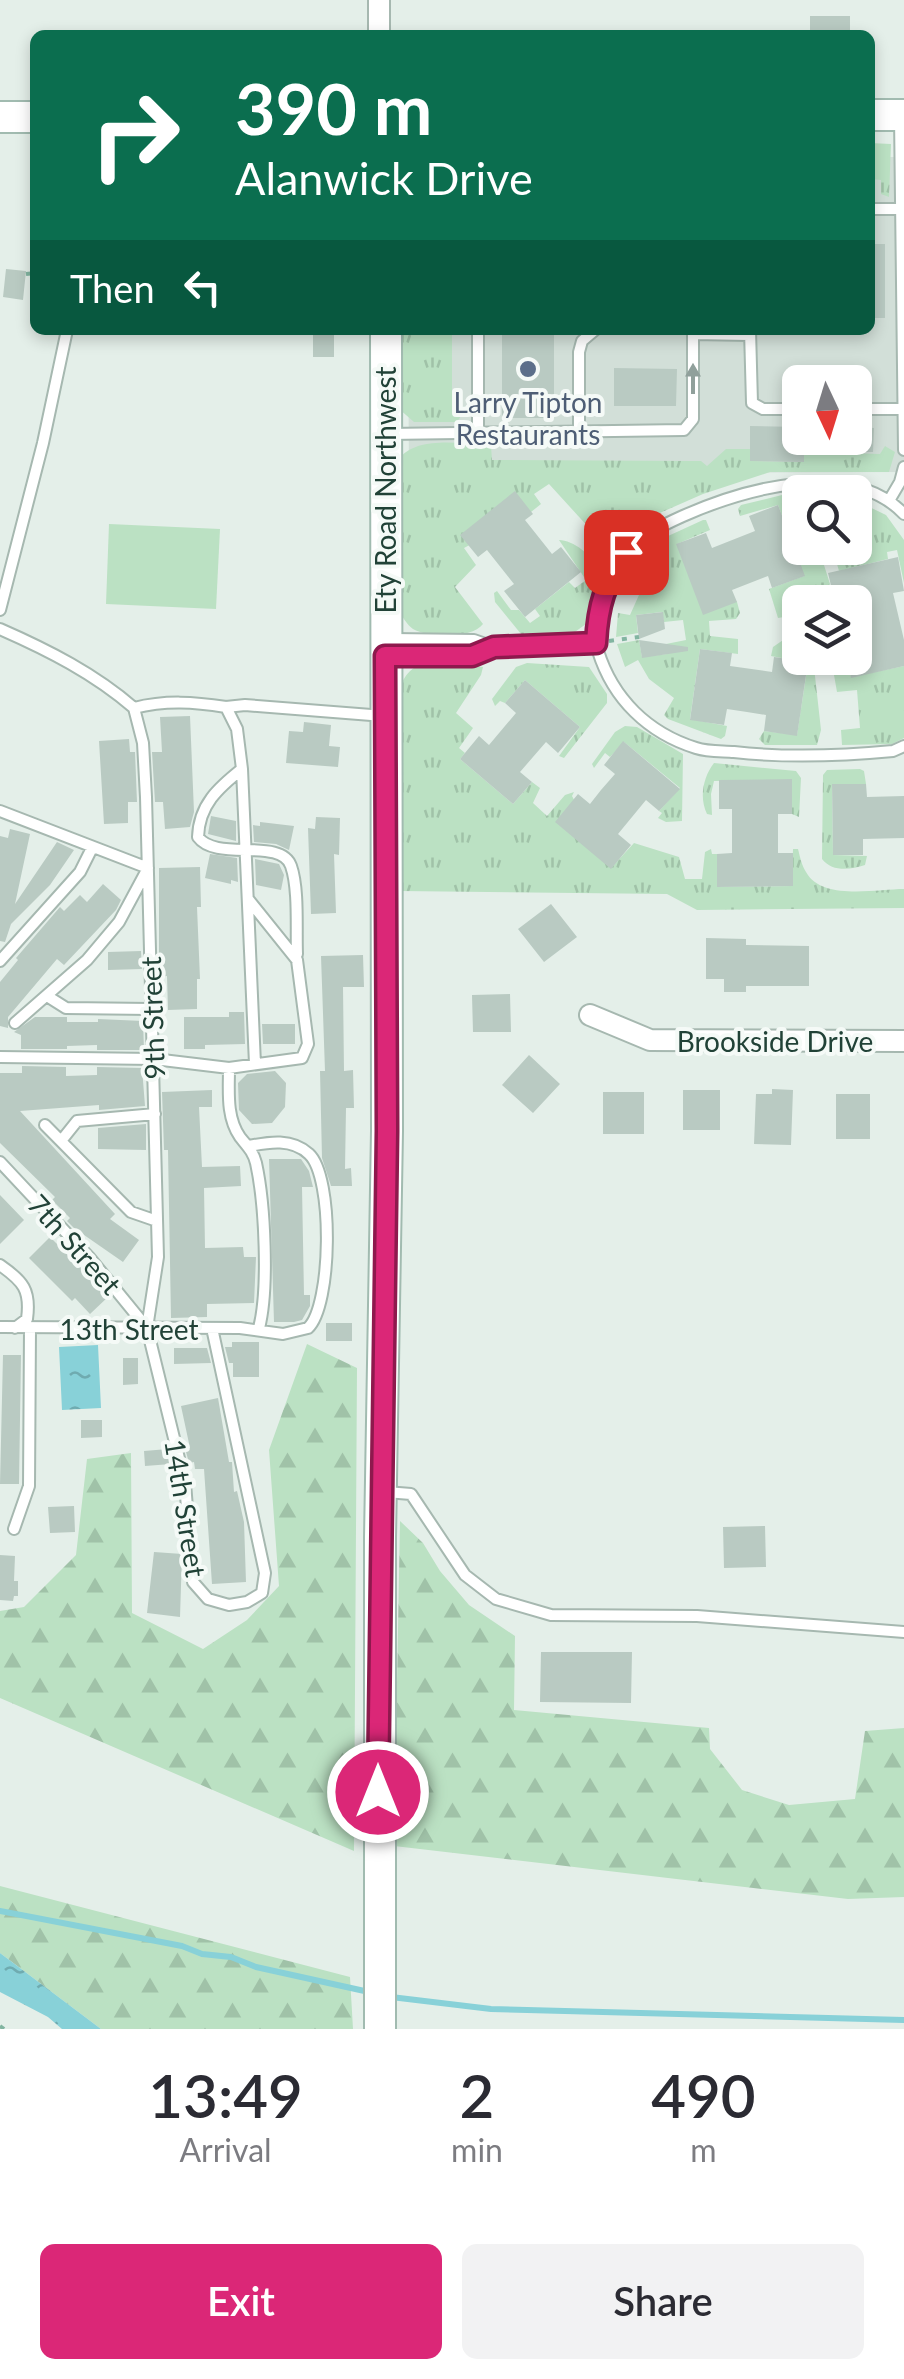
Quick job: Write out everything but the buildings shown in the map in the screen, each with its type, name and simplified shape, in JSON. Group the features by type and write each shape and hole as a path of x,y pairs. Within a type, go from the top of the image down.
{"street":[{"path":"379,0 379,30"},
{"path":"0,117 30,117"},
{"name":"Ety Road Northwest","path":"380,2029 380,1492 387,1131 386,335"},
{"name":"Brookside Drive","path":"590,1016 650,1040 904,1041"}],"lane":[{"path":"891,115 902,209 904,450"},
{"path":"875,209 902,209"},
{"path":"0,610 66,335"},
{"path":"478,335 478,433"},
{"path":"579,432 578,352 589,335"},
{"path":"386,434 678,431 693,419 693,335"},
{"path":"750,335 752,403 763,410 782,409"},
{"path":"872,412 902,416"},
{"path":"890,499 904,467"},
{"path":"904,514 890,499 826,484 787,483 735,495 657,528 626,552 608,580 597,610 596,643 603,667 623,703 697,748 809,756 893,751 904,746"},
{"path":"0,630 112,688 134,708 188,701 226,707 245,705 384,716"},
{"path":"385,648 474,640 494,647"},
{"path":"385,648 472,656 494,647 596,643"},
{"path":"226,707 237,729 242,769 255,1064"},
{"name":"9th Street","path":"134,708 143,744 154,1059 158,1274 146,1328"},
{"path":"0,1057 154,1059 229,1068 294,1060 307,1052 291,864 280,855 218,848 202,843 198,837 206,804 216,789 242,769"},
{"path":"0,811 148,868 112,931 87,960 15,1023"},
{"path":"0,961 80,872 92,848"},
{"path":"248,898 298,960"},
{"path":"47,996 66,1008 151,1009"},
{"path":"229,1068 232,1120 249,1146 258,1180 264,1308 259,1328"},
{"path":"61,1141 77,1121 155,1114"},
{"path":"45,1125 131,1212 156,1221"},
{"name":"13th Street","path":"0,1326 259,1328 283,1334 297,1332 315,1322 323,1294 326,1220 321,1183 309,1154 284,1141 249,1146"},
{"name":"7th Street","path":"0,1162 121,1293 146,1328"},
{"path":"0,1265 22,1280 29,1304 28,1319 15,1328"},
{"name":"14th Street","path":"146,1328 186,1483 192,1582 208,1599 238,1605 262,1593 265,1573 212,1328"},
{"path":"14,1530 29,1486 30,1329"},
{"path":"380,1492 411,1494 465,1575 496,1599 551,1615 697,1616 904,1632"}],"path":[{"path":"26,274 30,274"},
{"path":"596,643 638,637"}],"shaded area":[{"path":"875,157 904,157 904,472 409,474 408,335 875,335"}],"green space":[{"path":"875,143 891,144 889,197 881,194 881,180 875,179"},
{"path":"397,335 452,335 452,406 467,407 457,422 414,422 398,408"},
{"path":"451,442 491,446 492,460 701,461 707,466 726,449 750,449 750,461 803,462 804,455 880,454 885,446 895,452 889,472 770,472 703,494 653,516 615,547 601,541 549,484 534,494 541,504 531,512 464,548 476,565 455,587 483,624 460,635 439,635 411,627 398,610 398,460 415,447"},
{"path":"782,495 782,516 778,505 740,516 741,505"},
{"path":"872,508 886,515 904,540 904,583 897,550 887,552 888,559 872,563"},
{"path":"703,520 710,530 677,544 737,602 740,613 736,619 709,621 710,636 738,639 738,654 700,649 690,719 727,726 721,739 668,719 664,715 674,698 649,679 638,660 625,667 617,644 639,640 642,657 667,654 666,644 686,640 683,620 664,622 662,612 636,615 638,633 616,637 618,613 630,615 655,570 640,555 655,542"},
{"path":"109,524 220,529 216,609 106,604"},
{"path":"559,540 582,550 599,569 586,624 572,634 521,634 495,602 494,593 497,591 511,610 519,610 530,623 540,616 535,609 569,582 575,588 586,580"},
{"path":"800,565 824,565 830,584 782,585 782,617 778,618 769,589 804,576"},
{"path":"837,565 864,565 839,571"},
{"path":"782,641 782,658 771,656 773,647"},
{"path":"432,661 483,667 456,713 473,728 459,748 465,753 460,759 513,804 532,782 540,788 533,803 547,816 565,795 574,792 572,796 611,868 634,843 679,857 685,879 702,879 705,852 711,849 712,854 717,854 717,887 792,886 793,849 798,849 806,872 824,887 850,891 904,889 904,908 697,910 667,894 399,891 401,685 413,669"},
{"path":"527,663 589,667 607,694 607,703 564,758 559,756 580,727 525,680 505,703 500,701 495,706 492,699 516,667"},
{"path":"904,666 904,738 892,744 842,745 841,730 860,728 857,690 837,692 834,675 872,675"},
{"path":"806,675 815,675 821,730 817,745 765,745 759,739 764,731 797,735"},
{"path":"625,726 637,727 683,754 682,821 658,818 662,813 659,811 680,788 624,742 610,757 605,753 594,768 592,764 615,732"},
{"path":"714,763 796,771 801,778 799,817 792,814 792,780 714,781 712,815 707,814 703,788"},
{"path":"860,769 866,784 832,785 833,855 867,856 865,865 836,868 822,859 823,775 827,770"},
{"path":"307,1344 357,1368 354,1851 0,1698 0,1611 24,1607 76,1555 87,1459 131,1453 132,1613 203,1649 247,1620 279,1586 269,1450"},
{"path":"400,1521 423,1543 440,1571 469,1605 515,1636 514,1710 709,1728 710,1749 742,1790 789,1805 855,1799 865,1731 904,1728 904,1897 848,1899 394,1846"},
{"path":"0,1886 350,1977 353,2029 101,2029 0,1953"}],"water":[{"path":"98,1345 101,1408 62,1410 59,1347"},
{"path":"0,1953 101,2029 62,2029 48,2017 0,1992"}],"waterway":[{"path":"0,1911 182,1946 369,1992"},
{"path":"391,1997 491,2009 904,2020"}],"place":[{"name":"Larry Tipton Restaurants","path":"528,369"}],"route":[{"path":"378,1792 387,1131 385,656 472,656 494,647 596,643 597,610 608,580 626,552"}]}
